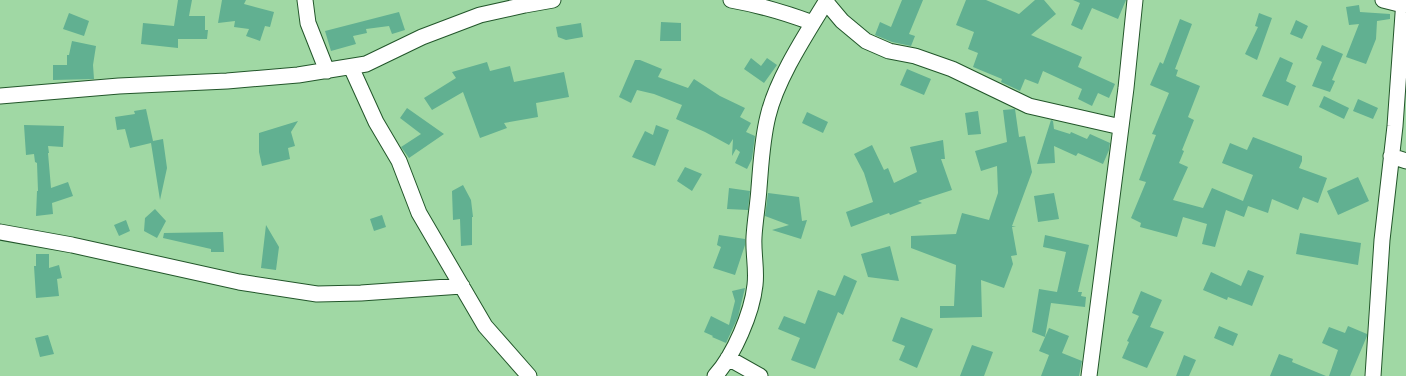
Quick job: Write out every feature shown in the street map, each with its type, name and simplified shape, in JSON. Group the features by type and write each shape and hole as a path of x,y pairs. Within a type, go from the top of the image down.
{"street":[{"path":"0,96 119,86 298,76 351,67 366,64 422,37 480,15 490,6 525,4 553,0"},
{"path":"731,0 781,12 813,23"},
{"path":"1089,376 1126,88 1135,0"},
{"path":"1373,376 1382,240 1392,156 1404,10 1383,0"},
{"path":"715,376 733,349 751,307 755,285 756,268 754,238 761,152 768,115 781,80 827,1 842,21 866,41 889,51 915,56 952,69 1029,106 1121,127"},
{"path":"302,2 308,23 327,71"},
{"path":"351,67 376,122 399,161 419,213 485,326 529,376"},
{"path":"1392,156 1406,161"},
{"path":"0,232 72,245 239,282 317,294 361,293 462,286"},
{"path":"728,358 760,376"}],"building":[{"path":"178,0 192,0 189,16 205,16 205,30 208,30 207,39 178,39 178,48 141,44 143,23 174,26"},
{"path":"222,0 246,0 244,4 274,12 270,27 265,26 260,41 246,36 249,29 234,27 235,21 218,23"},
{"path":"902,0 923,0 909,34 915,36 911,46 892,42 875,35 880,22 891,27"},
{"path":"966,0 986,0 1019,14 1035,0 1044,0 1056,14 1031,35 1082,57 1078,67 1115,84 1109,98 1098,93 1092,106 1078,99 1082,89 1043,71 1038,84 1025,79 1020,91 1001,82 1002,79 973,67 978,53 968,49 974,32 956,25"},
{"path":"1073,0 1126,0 1118,19 1092,8 1082,30 1071,25 1080,3"},
{"path":"1359,5 1360,12 1390,14 1390,19 1377,21 1376,39 1366,64 1346,57 1359,24 1349,25 1346,7"},
{"path":"399,12 405,30 392,34 389,26 366,29 367,33 353,36 356,44 331,51 325,31"},
{"path":"69,13 89,21 84,36 63,29"},
{"path":"1259,13 1272,18 1257,60 1245,54 1258,27 1255,26"},
{"path":"1180,19 1192,24 1175,69 1178,70 1176,76 1200,86 1188,117 1194,120 1182,150 1184,151 1179,163 1188,167 1173,200 1203,208 1212,188 1243,201 1253,175 1222,163 1230,143 1247,150 1253,137 1302,156 1302,161 1299,168 1327,178 1318,203 1303,197 1298,210 1272,199 1268,213 1248,206 1244,217 1226,210 1215,247 1202,244 1207,224 1183,217 1177,237 1140,227 1141,223 1131,218 1146,182 1139,180 1156,135 1152,134 1169,93 1150,85 1160,62 1163,64"},
{"path":"1296,20 1308,26 1302,39 1290,34"},
{"path":"661,22 681,23 681,41 660,41"},
{"path":"581,23 583,37 566,40 558,37 556,27"},
{"path":"72,41 96,46 93,65 94,79 53,80 53,65 67,65 67,55 69,55"},
{"path":"1322,45 1343,54 1332,80 1335,81 1330,92 1312,86 1322,62 1316,59"},
{"path":"1280,57 1293,63 1286,81 1296,86 1288,106 1262,96"},
{"path":"751,58 761,66 767,58 777,65 764,83 744,69"},
{"path":"635,60 640,60 662,69 658,77 688,88 694,79 720,96 745,108 740,117 751,123 746,132 755,136 752,159 747,169 735,163 740,152 736,149 732,156 733,139 729,145 676,119 682,105 654,94 637,90 631,103 619,97"},
{"path":"487,62 490,71 510,66 514,82 564,72 569,97 536,103 538,117 504,123 507,128 480,138 463,92 432,110 424,98 456,78 452,72"},
{"path":"907,69 931,79 924,95 900,85"},
{"path":"1324,96 1349,108 1344,119 1319,107"},
{"path":"1358,99 1378,108 1373,119 1353,111"},
{"path":"407,108 444,134 409,158 401,147 421,134 400,118"},
{"path":"146,109 153,141 163,139 167,168 160,200 151,143 130,148 125,129 117,130 115,117 135,114 134,111"},
{"path":"1015,109 1019,137 1025,136 1032,172 1012,226 1016,226 1012,227 1017,255 1011,256 1013,264 1004,288 981,280 982,317 940,318 940,306 954,306 956,265 911,248 911,236 956,234 962,213 989,220 998,193 997,166 981,171 975,151 1007,142 1003,110"},
{"path":"978,111 981,134 968,135 965,113"},
{"path":"807,112 828,122 823,133 802,123"},
{"path":"1051,120 1053,121 1054,129 1070,134 1071,132 1087,139 1090,134 1110,143 1109,150 1103,164 1078,153 1076,156 1054,146 1055,163 1037,164"},
{"path":"298,121 291,132 295,146 288,148 290,159 262,166 259,152 259,133"},
{"path":"24,125 64,126 63,147 48,146 51,188 68,182 73,196 52,203 53,214 36,216 38,191 37,163 35,162 34,154 26,155"},
{"path":"656,125 669,130 655,166 632,157 645,131 653,135"},
{"path":"943,140 945,159 941,159 952,190 918,201 922,203 890,215 889,213 851,227 846,212 873,202 864,173 854,154 872,145 884,170 888,168 894,183 917,172 910,147"},
{"path":"685,167 702,174 692,191 677,181"},
{"path":"1358,177 1369,201 1338,215 1327,191"},
{"path":"463,185 471,200 473,217 472,245 461,246 460,219 453,220 452,191"},
{"path":"729,188 750,191 748,210 727,209"},
{"path":"768,193 799,197 802,221 807,220 801,239 772,230 789,225 765,216"},
{"path":"1054,193 1059,219 1038,222 1034,196"},
{"path":"155,209 166,221 157,238 144,231 145,218"},
{"path":"382,215 386,227 374,231 370,219"},
{"path":"126,220 130,231 119,236 114,225"},
{"path":"266,225 279,247 276,270 261,268"},
{"path":"223,232 224,252 211,252 211,249 163,238 164,233"},
{"path":"1300,233 1361,243 1358,265 1296,254"},
{"path":"719,235 745,239 745,245 735,275 713,268 721,247 717,245"},
{"path":"1045,235 1089,245 1078,292 1082,292 1081,296 1086,297 1085,307 1051,303 1045,337 1032,332 1039,289 1057,292 1066,252 1043,247"},
{"path":"890,246 899,281 868,277 861,254"},
{"path":"36,254 49,254 49,268 59,265 62,278 57,279 59,296 36,298 34,266 36,266"},
{"path":"1248,270 1264,276 1252,306 1228,297 1227,300 1203,290 1211,272 1241,286"},
{"path":"844,275 857,281 843,315 838,312 815,369 791,360 800,338 778,329 784,316 805,324 818,290 835,296"},
{"path":"745,288 738,317 726,343 704,332 711,316 729,325 735,301 732,291"},
{"path":"1141,291 1162,300 1150,327 1164,332 1147,368 1122,358 1129,342 1127,341 1139,316 1132,313"},
{"path":"901,317 933,329 917,368 899,360 905,346 892,341"},
{"path":"1219,326 1238,334 1233,346 1214,338"},
{"path":"1348,326 1367,334 1367,336 1350,376 1329,376 1338,350 1322,343 1329,327 1345,333"},
{"path":"1049,328 1069,336 1062,353 1082,361 1079,376 1041,376 1049,355 1039,351"},
{"path":"48,335 54,354 40,357 35,338"},
{"path":"972,345 993,352 984,376 960,376"},
{"path":"1279,354 1293,359 1292,362 1326,376 1270,376"},
{"path":"1184,355 1196,360 1189,376 1176,376"}]}
